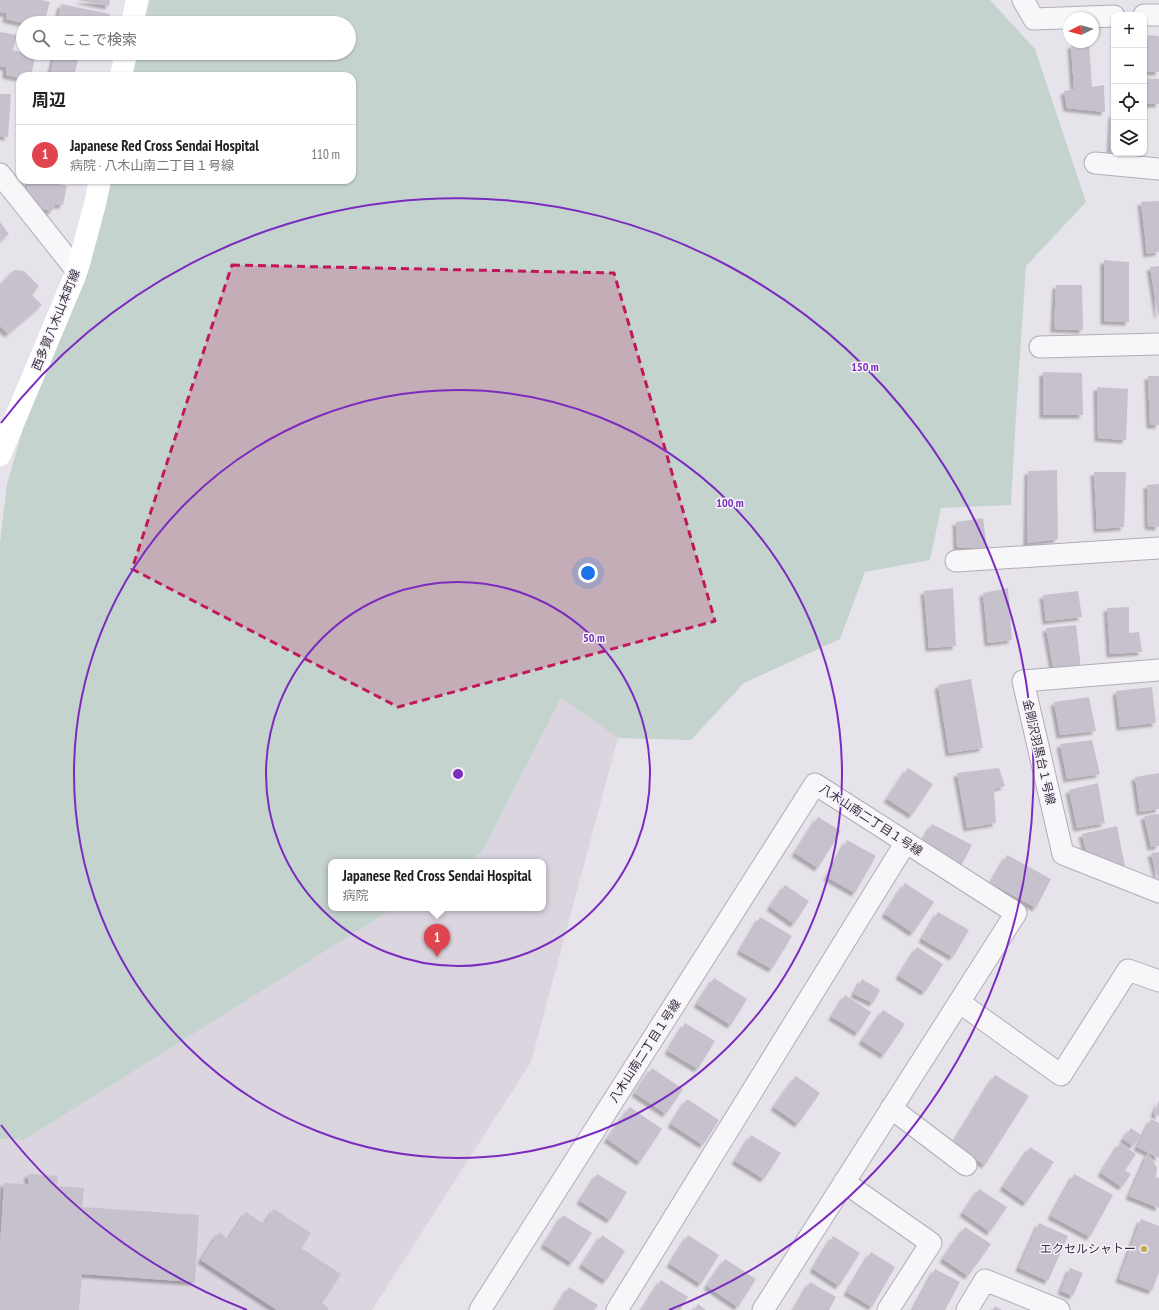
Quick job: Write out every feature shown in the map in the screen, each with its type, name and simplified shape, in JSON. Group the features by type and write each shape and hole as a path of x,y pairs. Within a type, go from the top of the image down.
{"street":[{"path":"134,16 137,0"},
{"path":"1023,0 1034,19 1111,16"},
{"path":"1147,15 1159,14"},
{"path":"122,72 124,60"},
{"path":"1095,163 1159,169"},
{"path":"0,174 76,270"},
{"name":"西多賀八木山本町線","path":"0,455 76,270 99,184"},
{"path":"1040,347 1159,344"},
{"path":"956,561 1159,548"},
{"name":"金剛沢羽黒台１号線","path":"1159,670 1023,681 1063,854 1159,892"},
{"name":"八木山南二丁目１号線","path":"480,1310 816,784 1016,913 763,1310"},
{"path":"617,1310 906,842"},
{"path":"959,1002 1061,1075 1128,970 1159,981"},
{"path":"891,1108 966,1165"},
{"path":"844,1182 931,1243 888,1310"},
{"path":"967,1310 985,1280 1059,1310"}],"highlighted area":[{"path":"232,265 614,273 715,621 398,707 132,569"}],"shaded area":[{"path":"150,0 990,0 1035,49 1086,202 1026,266 1011,505 941,508 930,560 865,572 840,639 744,683 691,740 618,738 561,698 482,852 472,859 328,859 328,911 389,911 24,1140 0,1139 0,543 7,484 34,391 108,184 356,184 356,72 133,72 136,60 356,60 356,16 146,16"},
{"path":"561,698 618,738 531,1062 372,1310 0,1310 0,1139 24,1140 389,911 546,911 546,859 472,859 482,852"}],"building":[{"path":"0,0 41,0 50,2 46,16 16,16 16,21 6,19 7,13 0,13"},
{"path":"77,0 110,0 109,6"},
{"path":"61,4 110,14 110,16 58,16"},
{"path":"0,32 16,35 13,50 16,51 16,60 34,60 32,72 16,72 16,77 6,75 6,67 0,66"},
{"path":"1148,35 1159,36 1159,72 1147,72"},
{"path":"1071,48 1089,48 1092,87 1104,85 1105,112 1067,108 1064,91 1074,89"},
{"path":"53,60 78,60 75,72 51,72"},
{"path":"1147,78 1159,79 1159,104 1147,104"},
{"path":"0,94 11,94 8,137 0,136"},
{"path":"1111,134 1111,154 1110,154"},
{"path":"28,184 60,184 67,186 63,205 55,205 52,211 33,207 25,196"},
{"path":"1159,201 1159,252 1147,254 1141,202"},
{"path":"0,222 9,234 0,241"},
{"path":"1104,260 1129,262 1129,322 1104,321"},
{"path":"1159,266 1159,315 1158,315 1150,267"},
{"path":"14,270 24,271 39,286 32,295 42,305 8,334 0,326 0,285"},
{"path":"1056,285 1082,285 1083,330 1054,329"},
{"path":"1043,372 1082,373 1083,415 1043,415"},
{"path":"1148,376 1159,376 1159,425 1150,425"},
{"path":"1097,387 1128,389 1126,440 1098,438"},
{"path":"1057,470 1058,539 1027,543 1028,471"},
{"path":"1094,472 1126,472 1124,527 1097,529"},
{"path":"1159,484 1159,527 1148,526 1147,485"},
{"path":"983,518 987,548 957,547 956,522"},
{"path":"953,588 956,646 929,648 924,591"},
{"path":"1008,588 1012,640 988,643 983,593"},
{"path":"1078,591 1082,617 1046,621 1043,595"},
{"path":"1129,607 1129,633 1139,632 1142,652 1110,654 1107,608"},
{"path":"1076,625 1081,669 1054,672 1046,628"},
{"path":"971,679 983,748 949,753 938,685"},
{"path":"1152,687 1156,723 1120,727 1116,691"},
{"path":"1089,697 1096,731 1060,735 1054,702"},
{"path":"1092,740 1100,774 1067,779 1060,744"},
{"path":"908,768 933,784 912,815 887,799"},
{"path":"999,768 1005,786 994,789 996,823 967,828 957,773"},
{"path":"1159,773 1159,809 1140,812 1135,777"},
{"path":"1098,783 1105,823 1077,828 1069,790"},
{"path":"1159,814 1159,846 1151,847 1144,816"},
{"path":"818,817 841,831 818,868 795,853"},
{"path":"932,824 972,845 961,866 921,845"},
{"path":"1117,826 1125,867 1114,868 1088,859 1082,834"},
{"path":"847,840 876,856 855,893 827,877"},
{"path":"1159,852 1159,883 1151,853"},
{"path":"1007,855 1051,879 1036,908 991,883"},
{"path":"905,883 934,902 913,933 885,914"},
{"path":"785,885 809,901 794,924 770,907"},
{"path":"938,912 969,930 953,957 922,939"},
{"path":"760,917 792,936 772,969 740,951"},
{"path":"917,947 943,964 925,992 899,976"},
{"path":"714,978 747,999 731,1025 697,1004"},
{"path":"862,979 880,990 873,1003 854,994"},
{"path":"845,995 871,1012 858,1033 832,1017"},
{"path":"883,1010 905,1024 884,1055 862,1041"},
{"path":"685,1023 715,1041 698,1069 668,1051"},
{"path":"652,1068 683,1089 666,1114 635,1093"},
{"path":"995,1075 1029,1096 985,1165 952,1145"},
{"path":"796,1076 820,1093 798,1124 774,1107"},
{"path":"687,1099 719,1120 703,1145 671,1124"},
{"path":"1159,1100 1159,1116 1154,1114"},
{"path":"630,1107 662,1129 640,1162 607,1139"},
{"path":"1151,1119 1159,1123 1159,1158 1137,1147"},
{"path":"1131,1128 1141,1135 1133,1146 1123,1139"},
{"path":"751,1135 781,1153 764,1179 735,1161"},
{"path":"1120,1143 1136,1154 1125,1170 1131,1174 1122,1187 1101,1173"},
{"path":"1030,1147 1054,1162 1026,1203 1003,1187"},
{"path":"1148,1153 1157,1168 1156,1177 1159,1178 1159,1208 1129,1196"},
{"path":"28,1174 58,1176 57,1186 84,1188 82,1207 199,1215 195,1282 82,1274 79,1310 0,1310 0,1247 4,1183 28,1184"},
{"path":"597,1174 627,1192 610,1220 580,1201"},
{"path":"1074,1174 1113,1195 1090,1237 1051,1216"},
{"path":"979,1189 1007,1207 990,1232 963,1213"},
{"path":"274,1209 311,1233 301,1248 341,1274 322,1303 329,1308 328,1310 277,1310 201,1260 219,1232 228,1239 246,1212 264,1224"},
{"path":"563,1215 592,1233 572,1263 544,1245"},
{"name":"エクセルシャトー","path":"1141,1219 1159,1226 1159,1272 1152,1291 1119,1279"},
{"path":"1039,1223 1068,1236 1048,1281 1019,1268"},
{"path":"965,1227 991,1244 968,1276 943,1259"},
{"path":"602,1235 625,1251 606,1281 582,1265"},
{"path":"688,1235 719,1255 701,1284 670,1264"},
{"path":"833,1236 860,1253 839,1286 813,1269"},
{"path":"871,1252 895,1267 872,1307 847,1292"},
{"path":"725,1259 756,1279 738,1307 707,1286"},
{"path":"1070,1268 1083,1273 1073,1296 1061,1291"},
{"path":"935,1269 960,1282 945,1310 913,1310"},
{"path":"661,1280 688,1297 680,1310 642,1310"},
{"path":"810,1282 836,1297 829,1310 794,1310"},
{"path":"569,1287 598,1305 594,1310 555,1310"},
{"path":"698,1304 706,1310 694,1310"},
{"path":"995,1306 1002,1310 993,1310"}],"place":[{"name":"Japanese Red Cross Sendai Hospital","path":"437,957"},
{"name":"エクセルシャトー","path":"1144,1249"}]}
